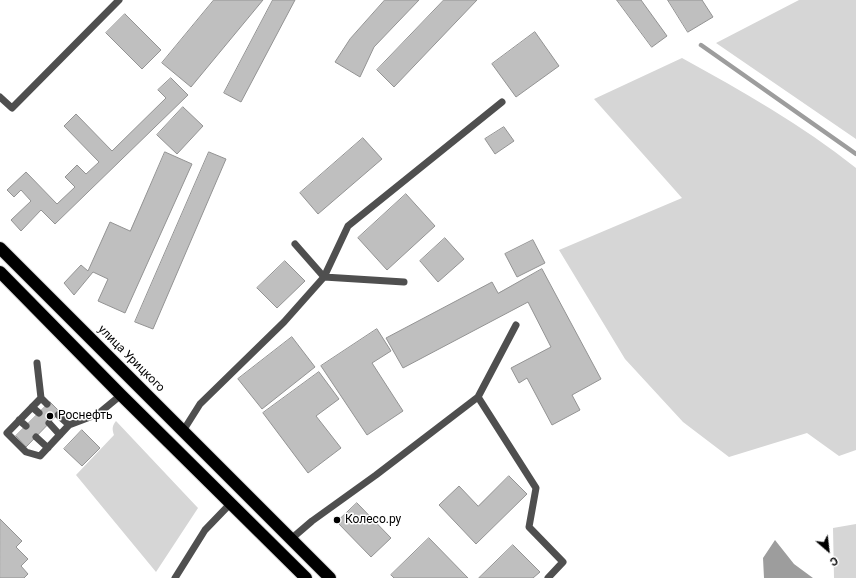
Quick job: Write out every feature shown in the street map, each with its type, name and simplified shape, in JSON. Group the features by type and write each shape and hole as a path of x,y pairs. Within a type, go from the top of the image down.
{"highway":[{"name":"улица Урицкого","path":"0,248 330,578"},
{"path":"0,272 121,395 306,578"}],"lane":[{"path":"0,97 12,108 119,0"},
{"path":"183,431 200,404 284,322 324,277 348,226 502,102"},
{"path":"295,244 324,277 404,282"},
{"path":"291,539 312,521 376,475 478,397 516,326"},
{"path":"37,363 41,398 47,404"},
{"path":"41,398 7,433 26,452 40,456 69,425 98,414 121,395"},
{"path":"478,397 536,488 529,527 563,562 548,578"},
{"path":"32,407 39,413"},
{"path":"58,415 69,425"},
{"path":"19,420 26,426"},
{"path":"50,423 60,435"},
{"path":"36,437 48,448"},
{"path":"175,578 205,530 230,503"}],"shaded area":[{"path":"799,0 856,0 856,139 716,43"},
{"path":"682,58 793,123 856,168 856,450 839,456 807,433 729,457 683,422 625,359 559,250 682,198 594,99"},
{"path":"116,421 198,508 156,572 76,475 114,435 113,428"},
{"path":"856,524 856,578 834,578 833,528"},
{"path":"775,540 794,564 813,578 764,578 763,558"}],"building":[{"path":"214,0 263,0 191,87 162,63"},
{"path":"273,0 295,0 241,102 224,93"},
{"path":"385,0 419,0 374,47 360,77 335,62 350,39"},
{"path":"444,0 477,0 394,87 377,70"},
{"path":"617,0 641,0 667,36 652,47"},
{"path":"668,0 702,0 713,17 688,32"},
{"path":"125,14 161,50 142,69 106,33"},
{"path":"535,32 559,66 516,97 492,64"},
{"path":"171,78 188,95 55,224 41,210 21,231 11,220 31,201 21,190 14,197 7,190 26,172 57,204 75,187 65,177 77,165 86,174 99,162 64,126 76,114 112,151 166,98 158,90"},
{"path":"183,107 203,126 177,154 157,135"},
{"path":"504,127 514,141 495,154 485,139"},
{"path":"363,138 382,159 318,214 300,193"},
{"path":"165,152 192,164 125,313 98,301 108,279 93,272 74,295 64,283 81,265 88,271 110,222 130,231"},
{"path":"209,152 226,159 153,329 135,322"},
{"path":"406,194 435,226 387,270 358,238"},
{"path":"445,238 464,259 438,282 420,261"},
{"path":"533,240 545,263 517,277 505,254"},
{"path":"285,261 305,281 277,308 257,288"},
{"path":"542,269 601,379 572,395 580,410 552,425 527,378 519,383 511,368 551,347 528,302 403,368 386,338 492,282 498,293"},
{"path":"377,329 391,351 372,363 403,411 367,435 321,366"},
{"path":"292,337 315,367 262,409 238,379"},
{"path":"319,372 339,399 316,416 341,448 308,473 263,413"},
{"path":"50,402 60,412 26,447 16,436"},
{"path":"82,430 100,448 82,466 64,449"},
{"path":"509,476 527,494 476,544 439,505 459,486 478,506"},
{"path":"357,503 391,538 371,557 337,522"},
{"path":"0,519 22,541 16,547 28,559 21,566 28,574 24,578 0,578"},
{"path":"429,538 468,578 394,578 391,575"},
{"path":"513,545 540,572 533,578 479,578"}],"waterway":[{"path":"701,45 856,154"}],"place":[{"name":"Роснефть","path":"50,416"},
{"name":"Колесо.ру","path":"337,520"}]}
